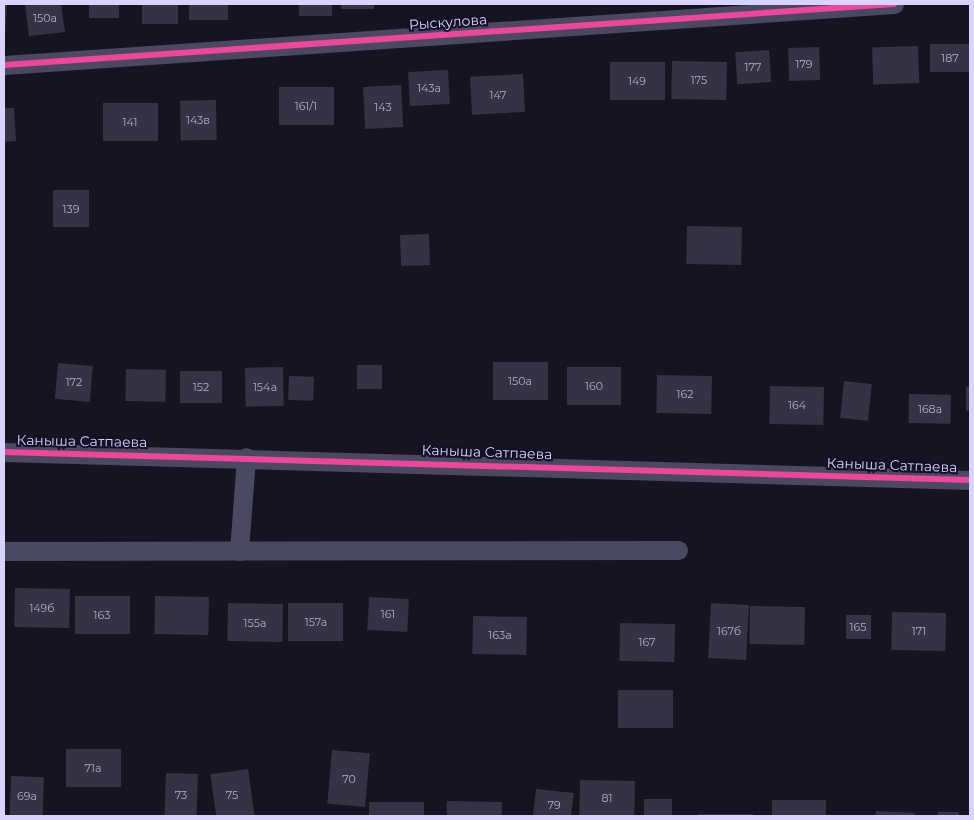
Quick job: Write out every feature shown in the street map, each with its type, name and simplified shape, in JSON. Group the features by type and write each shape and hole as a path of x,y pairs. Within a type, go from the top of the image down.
{"street":[{"name":"Рыскулова","path":"4,65 894,4"},
{"name":"Каныша Сатпаева","path":"4,452 246,457 970,480"},
{"path":"239,551 246,457"},
{"path":"4,550 678,550"}],"building":[{"path":"4,4 7,4 5,31 4,31"},
{"path":"25,4 61,4 65,32 29,36"},
{"path":"89,4 119,4 119,18 89,18"},
{"path":"142,4 178,4 178,24 142,24"},
{"path":"189,4 228,4 228,20 189,20"},
{"path":"299,4 332,4 332,16 299,16"},
{"path":"341,4 374,4 374,9 341,9"},
{"path":"930,44 970,44 970,72 930,72"},
{"path":"918,46 919,83 873,85 872,48"},
{"path":"819,47 820,80 789,81 788,48"},
{"path":"769,50 771,82 737,84 735,52"},
{"path":"672,61 727,62 726,100 671,99"},
{"path":"610,62 665,62 665,100 610,100"},
{"path":"448,70 450,104 410,106 408,72"},
{"path":"523,74 525,112 472,115 470,77"},
{"path":"401,85 403,127 365,129 363,87"},
{"path":"279,87 334,87 334,125 279,125"},
{"path":"216,100 217,140 181,141 180,101"},
{"path":"103,103 158,103 158,141 103,141"},
{"path":"4,108 14,108 16,141 4,142"},
{"path":"53,190 89,190 89,227 53,227"},
{"path":"687,226 742,227 741,265 686,264"},
{"path":"429,234 430,265 401,266 400,235"},
{"path":"493,362 548,362 548,400 493,400"},
{"path":"58,363 93,366 90,402 55,399"},
{"path":"357,365 382,365 382,389 357,389"},
{"path":"283,367 284,406 246,407 245,368"},
{"path":"567,367 621,367 621,405 567,405"},
{"path":"126,369 166,370 165,402 125,401"},
{"path":"180,371 222,371 222,403 180,403"},
{"path":"657,375 712,376 711,414 656,413"},
{"path":"289,376 314,377 313,401 288,400"},
{"path":"844,381 872,384 868,421 840,418"},
{"path":"770,386 824,387 823,425 769,424"},
{"path":"966,387 970,387 970,411 966,411"},
{"path":"909,394 951,395 950,424 908,423"},
{"path":"15,588 70,589 69,628 14,627"},
{"path":"75,596 130,596 130,634 75,634"},
{"path":"155,596 209,597 208,635 154,634"},
{"path":"369,597 409,599 407,632 367,630"},
{"path":"228,603 283,604 282,642 227,641"},
{"path":"288,603 343,603 343,641 288,641"},
{"path":"711,603 749,605 746,660 708,658"},
{"path":"750,606 805,607 804,645 749,644"},
{"path":"892,612 946,613 945,651 891,650"},
{"path":"846,615 871,615 871,639 846,639"},
{"path":"473,616 527,617 526,655 472,654"},
{"path":"620,623 675,624 674,662 619,661"},
{"path":"618,690 673,690 673,728 618,728"},
{"path":"66,749 121,749 121,787 66,787"},
{"path":"332,750 370,753 365,807 327,804"},
{"path":"248,769 255,816 216,816 210,774"},
{"path":"166,773 198,774 197,816 164,816"},
{"path":"11,776 44,777 43,816 10,816"},
{"path":"580,780 635,781 634,816 579,816"},
{"path":"536,789 574,793 571,816 533,816"},
{"path":"644,799 672,799 672,816 644,816"},
{"path":"772,800 826,800 826,816 772,816"},
{"path":"447,801 502,802 502,816 447,816"},
{"path":"369,802 424,802 424,816 369,816"},
{"path":"876,811 915,813 915,816 875,816"},
{"path":"938,812 959,812 959,816 938,816"},
{"path":"698,814 753,814 753,816 698,816"}],"cycle path":[{"path":"4,65 894,4"},
{"path":"4,452 970,480"}]}
